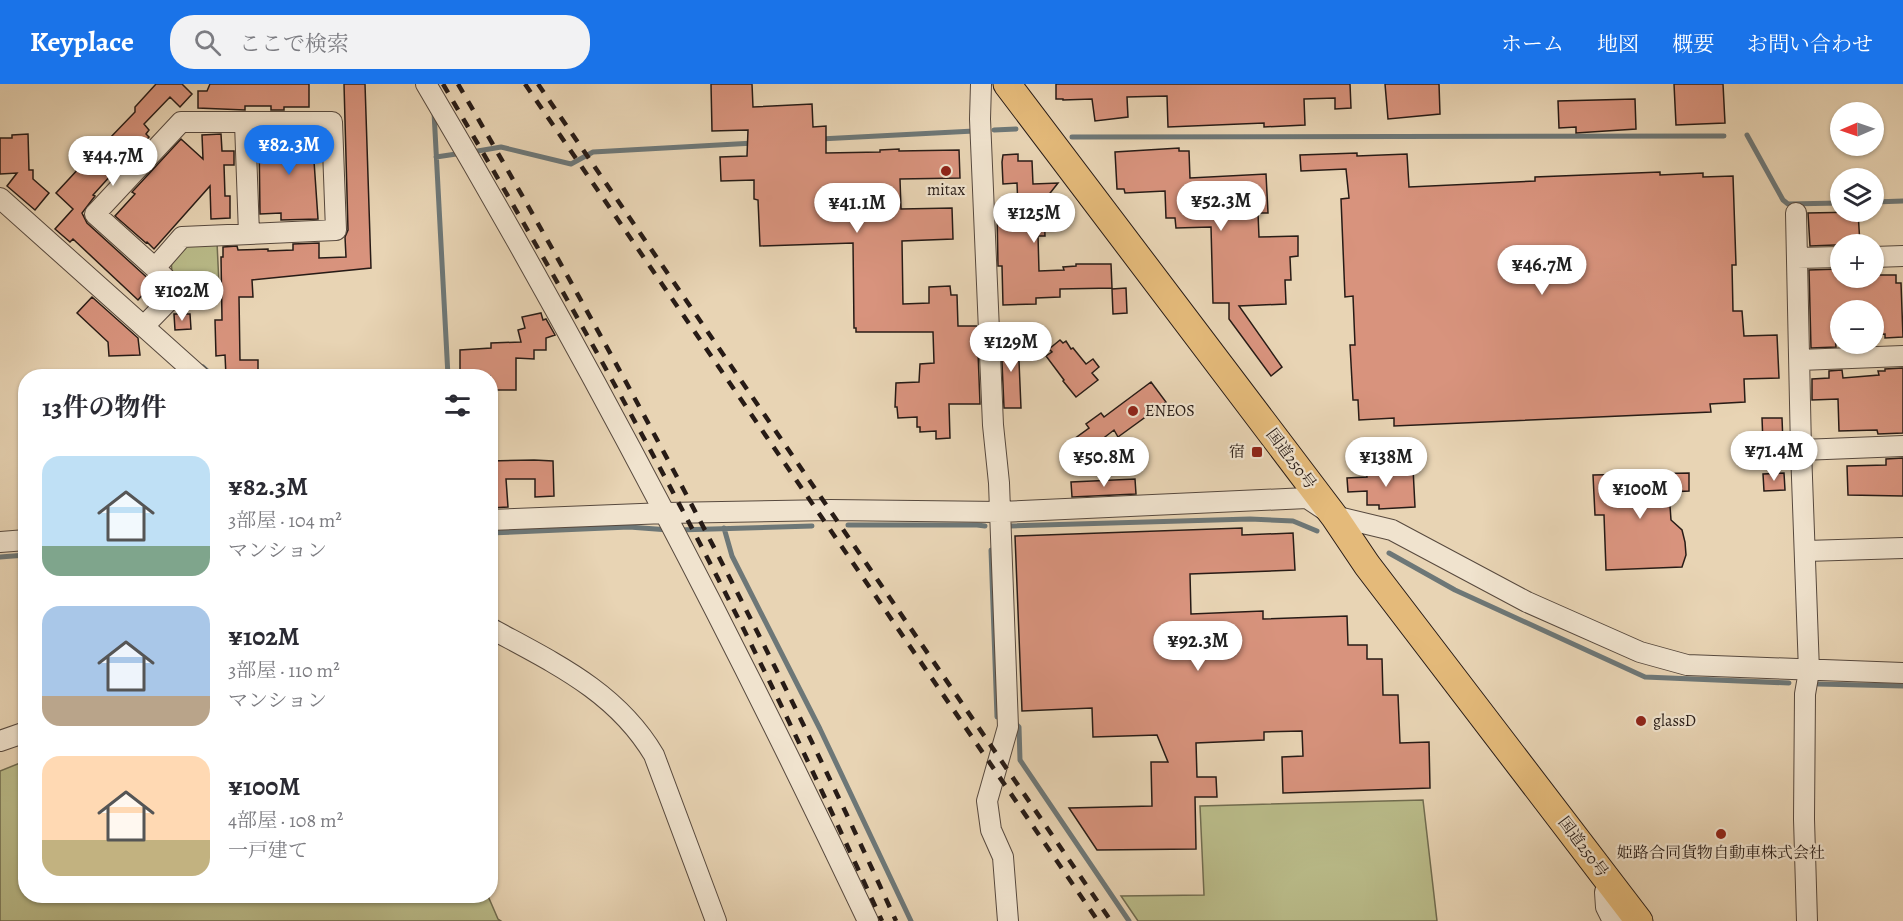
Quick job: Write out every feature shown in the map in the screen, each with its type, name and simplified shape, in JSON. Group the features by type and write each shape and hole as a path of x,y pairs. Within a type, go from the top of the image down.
{"highway":[{"name":"国道250号","path":"1007,84 1334,516 1367,565 1640,921"}],"street":[{"path":"426,84 496,202 671,523 749,674 868,921"},
{"path":"981,84 980,119 993,425 1000,512 1008,727 987,801 991,830 1004,857 1008,921"},
{"path":"144,326 178,291 95,214 182,122 332,122 336,230 182,237 155,268"},
{"path":"245,123 249,234"},
{"path":"0,198 144,326 177,367"},
{"path":"1796,213 1809,671 1805,694 1804,819 1807,921"},
{"path":"1884,257 1903,256"},
{"path":"1797,258 1830,257"},
{"path":"1800,360 1903,356"},
{"path":"1802,450 1903,446"},
{"path":"498,520 671,523 831,510 1000,512 1307,498 1334,516 1392,530 1527,602 1640,652 1687,665 1903,673"},
{"path":"1367,565 1365,555 1367,548 1381,532 1392,530"},
{"path":"0,542 18,541"},
{"path":"1806,551 1903,548"},
{"path":"498,632 564,669 601,693 641,733 654,755 716,921"},
{"path":"0,741 18,735"},
{"path":"1612,885 1605,892 1606,907 1613,921"}],"green space":[{"path":"217,242 219,285 191,289 172,272 171,260 182,247"},
{"path":"18,764 18,903 491,903 501,921 0,921 0,771"},
{"path":"1423,800 1437,921 1138,921 1121,896 1204,895 1200,806"}],"building":[{"path":"156,84 182,84 192,94 180,107 170,97 144,124 149,130 146,134 149,137 114,176 112,174 93,195 95,196 82,213 87,223 153,283 138,300 73,239 70,242 55,229 73,209 56,193 106,139 107,141 135,112 135,107"},
{"path":"210,84 309,84 309,107 284,107 284,110 271,110 271,106 245,106 245,110 198,108 198,91 207,91"},
{"path":"344,84 365,84 371,268 252,280 253,297 239,297 240,360 258,360 258,369 226,369 225,355 216,356 215,320 222,320 221,257 223,257 223,247 237,246 238,250 293,250 293,244 319,243 319,258 346,257 345,237 348,230"},
{"path":"711,84 752,84 753,107 812,104 813,127 826,126 826,153 880,152 880,150 899,149 899,151 959,150 960,178 900,179 901,209 952,208 953,239 902,241 903,304 929,303 929,287 950,286 951,295 957,295 958,326 977,326 980,404 949,404 950,438 936,439 936,431 920,432 920,427 917,427 917,417 898,418 897,407 895,407 896,383 919,382 920,364 934,363 933,332 856,332 854,328 853,243 760,246 758,200 754,199 754,180 721,181 720,157 747,156 748,130 712,131"},
{"path":"1056,84 1350,84 1351,108 1335,109 1335,98 1304,99 1305,125 1264,127 1264,123 1168,127 1167,96 1127,97 1128,117 1095,121 1092,99 1056,99"},
{"path":"1385,84 1439,84 1440,114 1388,119"},
{"path":"1674,84 1723,84 1725,123 1676,125"},
{"path":"1635,99 1636,129 1576,133 1576,127 1559,128 1558,101"},
{"path":"28,134 29,170 33,170 33,179 49,193 35,210 7,186 17,173 0,174 0,138"},
{"path":"221,134 222,151 234,151 234,165 224,165 225,196 230,196 230,218 211,219 210,186 154,249 115,216 135,194 132,192 181,139 203,159 202,135"},
{"path":"283,134 283,137 316,136 317,148 321,148 321,161 314,161 318,219 281,220 281,213 260,214 259,135"},
{"path":"1179,148 1179,151 1189,151 1190,178 1266,174 1268,213 1258,213 1259,237 1298,236 1298,256 1290,257 1291,280 1285,280 1286,304 1239,306 1282,367 1271,376 1229,319 1229,303 1213,303 1211,227 1176,228 1175,218 1166,218 1165,191 1125,193 1124,189 1117,189 1115,152"},
{"path":"1357,153 1357,156 1407,154 1409,187 1535,181 1535,177 1660,172 1660,175 1703,173 1703,177 1733,176 1736,265 1732,265 1733,311 1742,311 1744,336 1777,335 1779,378 1744,379 1745,402 1710,404 1711,412 1394,426 1394,418 1359,420 1358,400 1353,400 1350,345 1355,345 1353,296 1345,297 1341,199 1349,198 1346,169 1301,171 1300,155"},
{"path":"1018,154 1018,161 1032,161 1033,184 1058,183 1047,197 1047,207 1044,207 1045,236 1038,236 1039,271 1064,270 1063,267 1076,266 1076,264 1111,264 1112,288 1060,289 1060,297 1036,298 1036,304 1003,305 1002,266 998,266 997,209 1018,208 1017,183 1003,184 1002,162 1003,155"},
{"path":"1808,213 1830,213 1830,222 1859,222 1859,234 1830,234 1830,245 1810,246"},
{"path":"1830,269 1830,288 1884,288 1884,275 1896,275 1896,283 1901,283 1903,337 1885,338 1884,300 1830,300 1830,347 1811,348 1809,270"},
{"path":"1126,288 1127,313 1113,314 1112,289"},
{"path":"92,297 138,338 140,355 109,356 108,342 77,313"},
{"path":"541,313 543,320 546,319 555,335 546,338 546,350 534,350 534,359 516,358 516,390 498,390 498,369 460,369 460,350 491,348 491,343 521,342 518,330 525,328 522,317"},
{"path":"174,314 190,314 191,329 175,330"},
{"path":"1018,338 1021,408 1004,408 1001,339"},
{"path":"1060,340 1063,343 1066,341 1086,364 1093,359 1099,367 1092,373 1098,380 1076,397 1046,356 1052,352 1049,349"},
{"path":"1903,368 1903,433 1878,434 1877,430 1839,431 1838,399 1812,400 1812,379 1829,378 1829,371 1842,370 1843,378 1879,375 1878,371"},
{"path":"1151,382 1166,402 1118,437 1114,430 1081,458 1070,442 1089,428 1086,424 1101,413 1104,417"},
{"path":"1762,418 1782,418 1783,443 1763,443"},
{"path":"1903,458 1903,496 1848,495 1847,466 1886,465 1886,459"},
{"path":"498,461 553,461 554,496 535,497 535,479 506,479 508,507 498,508"},
{"path":"1413,468 1415,507 1379,509 1379,505 1367,505 1367,491 1348,492 1347,478 1367,477 1366,470"},
{"path":"1689,473 1689,491 1669,492 1671,520 1682,530 1685,542 1686,555 1682,567 1606,570 1604,515 1595,515 1593,475"},
{"path":"1784,473 1785,490 1764,491 1763,474"},
{"path":"1135,479 1136,494 1072,497 1071,482"},
{"path":"1242,528 1242,535 1293,533 1295,570 1190,574 1191,614 1263,611 1263,619 1347,616 1348,645 1367,645 1367,659 1382,659 1383,695 1398,695 1400,743 1429,742 1430,788 1283,793 1282,757 1303,756 1302,731 1264,732 1264,740 1196,743 1197,777 1216,777 1217,797 1195,797 1196,849 1097,850 1069,808 1152,806 1151,762 1168,762 1157,735 1093,737 1092,708 1022,711 1015,536"}],"waterway":[{"path":"434,112 448,369"},
{"path":"994,130 1016,129"},
{"path":"820,139 974,131"},
{"path":"1747,135 1783,200 1788,204 1830,203"},
{"path":"1072,137 1724,136"},
{"path":"472,152 501,147 571,164 593,152 754,143"},
{"path":"436,157 463,153"},
{"path":"1884,202 1903,201"},
{"path":"1010,526 1250,519 1293,521 1317,531"},
{"path":"848,525 985,526"},
{"path":"678,530 812,526"},
{"path":"498,533 629,527 669,530"},
{"path":"724,528 732,556 820,729 911,921"},
{"path":"991,550 997,717"},
{"path":"1389,553 1455,590 1645,677 1789,683"},
{"path":"0,557 18,556"},
{"path":"1818,684 1903,686"},
{"path":"1014,722 1019,727 1020,760 1129,921"}],"railway":[{"path":"443,84 667,481 775,692 882,921"},
{"path":"458,84 575,289 688,497 795,707 896,921"},
{"path":"525,84 1098,921"},
{"path":"538,84 1111,921"}],"place":[{"name":"mitax","path":"946,171"},
{"name":"ENEOS","path":"1133,411"},
{"name":"宿","path":"1257,452"},
{"name":"glassD","path":"1641,721"},
{"name":"姫路合同貨物自動車株式会社","path":"1721,834"}]}
